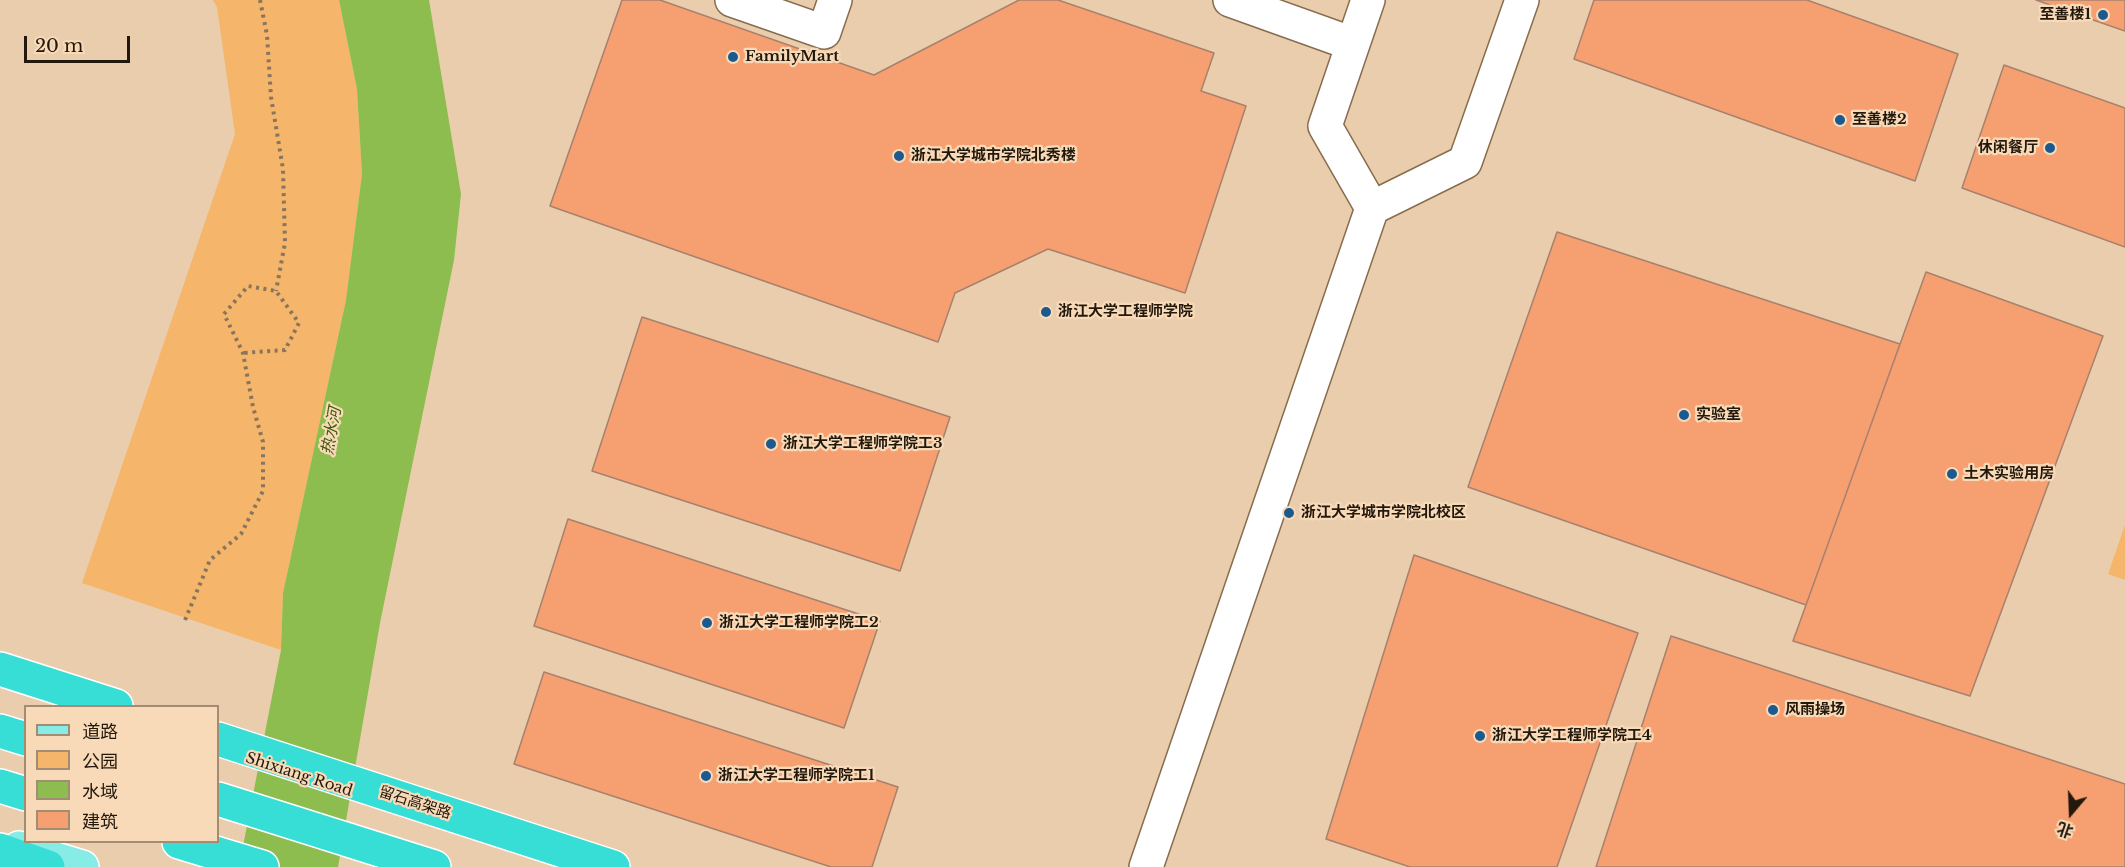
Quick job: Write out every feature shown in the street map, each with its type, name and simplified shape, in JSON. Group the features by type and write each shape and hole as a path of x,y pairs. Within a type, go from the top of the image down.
{"highway":[{"path":"0,669 113,705"},
{"path":"0,731 24,738"},
{"name":"留石高架路","path":"219,739 613,867"},
{"path":"0,786 24,793"},
{"path":"219,799 434,867"},
{"path":"182,843 262,867"},
{"path":"0,850 48,867"}],"main road":[{"path":"0,679 83,705"},
{"name":"Shixiang Road","path":"219,749 586,867"},
{"path":"0,842 82,867"}],"street":[{"path":"732,0 824,32 835,0"},
{"path":"1230,0 1353,44"},
{"path":"1368,0 1325,126 1372,208"},
{"path":"1146,867 1372,208 1465,162 1522,0"}],"path":[{"path":"260,0 267,34 272,97 283,170 285,243 276,291"},
{"path":"185,620 210,560 241,534 263,491 263,442 253,407 243,352 224,314 248,286 276,291 299,323 285,350 243,352"}],"green space":[{"path":"213,0 339,0 357,89 362,174 346,300 283,593 281,650 82,583 235,134 217,7"},
{"path":"2125,525 2125,580 2108,574"}],"water":[{"name":"热水河","path":"339,0 429,0 461,194 454,260 380,623 338,867 239,867 281,650 283,593 346,300 362,174 357,89"}],"building":[{"name":"浙江大学城市学院北秀楼","path":"622,0 660,0 874,75 1019,0 1058,0 1214,53 1201,91 1246,106 1185,293 1048,249 955,293 938,342 550,206"},
{"name":"至善楼2","path":"1594,0 1807,0 1958,54 1915,181 1574,59"},
{"name":"至善楼1","path":"2036,0 2125,0 2125,31"},
{"name":"休闲餐厅","path":"2004,65 2125,108 2125,247 1962,188"},
{"name":"实验室","path":"1557,232 1900,344 1806,605 1468,487"},
{"name":"土木实验用房","path":"1926,272 2103,336 1970,696 1793,641"},
{"name":"浙江大学工程师学院工3","path":"642,317 950,417 900,571 592,471"},
{"name":"浙江大学工程师学院工2","path":"568,519 880,621 844,728 534,626"},
{"name":"浙江大学工程师学院工4","path":"1414,555 1638,633 1557,867 1410,867 1326,839"},
{"name":"风雨操场","path":"1671,636 2125,784 2125,867 1596,867"},
{"name":"浙江大学工程师学院工1","path":"544,672 898,787 872,867 831,867 514,764"}],"place":[{"name":"至善楼1","path":"2103,15"},
{"name":"FamilyMart","path":"733,57"},
{"name":"至善楼2","path":"1840,120"},
{"name":"休闲餐厅","path":"2050,148"},
{"name":"浙江大学城市学院北秀楼","path":"899,156"},
{"name":"浙江大学工程师学院","path":"1046,312"},
{"name":"实验室","path":"1684,415"},
{"name":"浙江大学工程师学院工3","path":"771,444"},
{"name":"土木实验用房","path":"1952,474"},
{"name":"浙江大学城市学院北校区","path":"1289,513"},
{"name":"浙江大学工程师学院工2","path":"707,623"},
{"name":"风雨操场","path":"1773,710"},
{"name":"浙江大学工程师学院工4","path":"1480,736"},
{"name":"浙江大学工程师学院工1","path":"706,776"}]}
